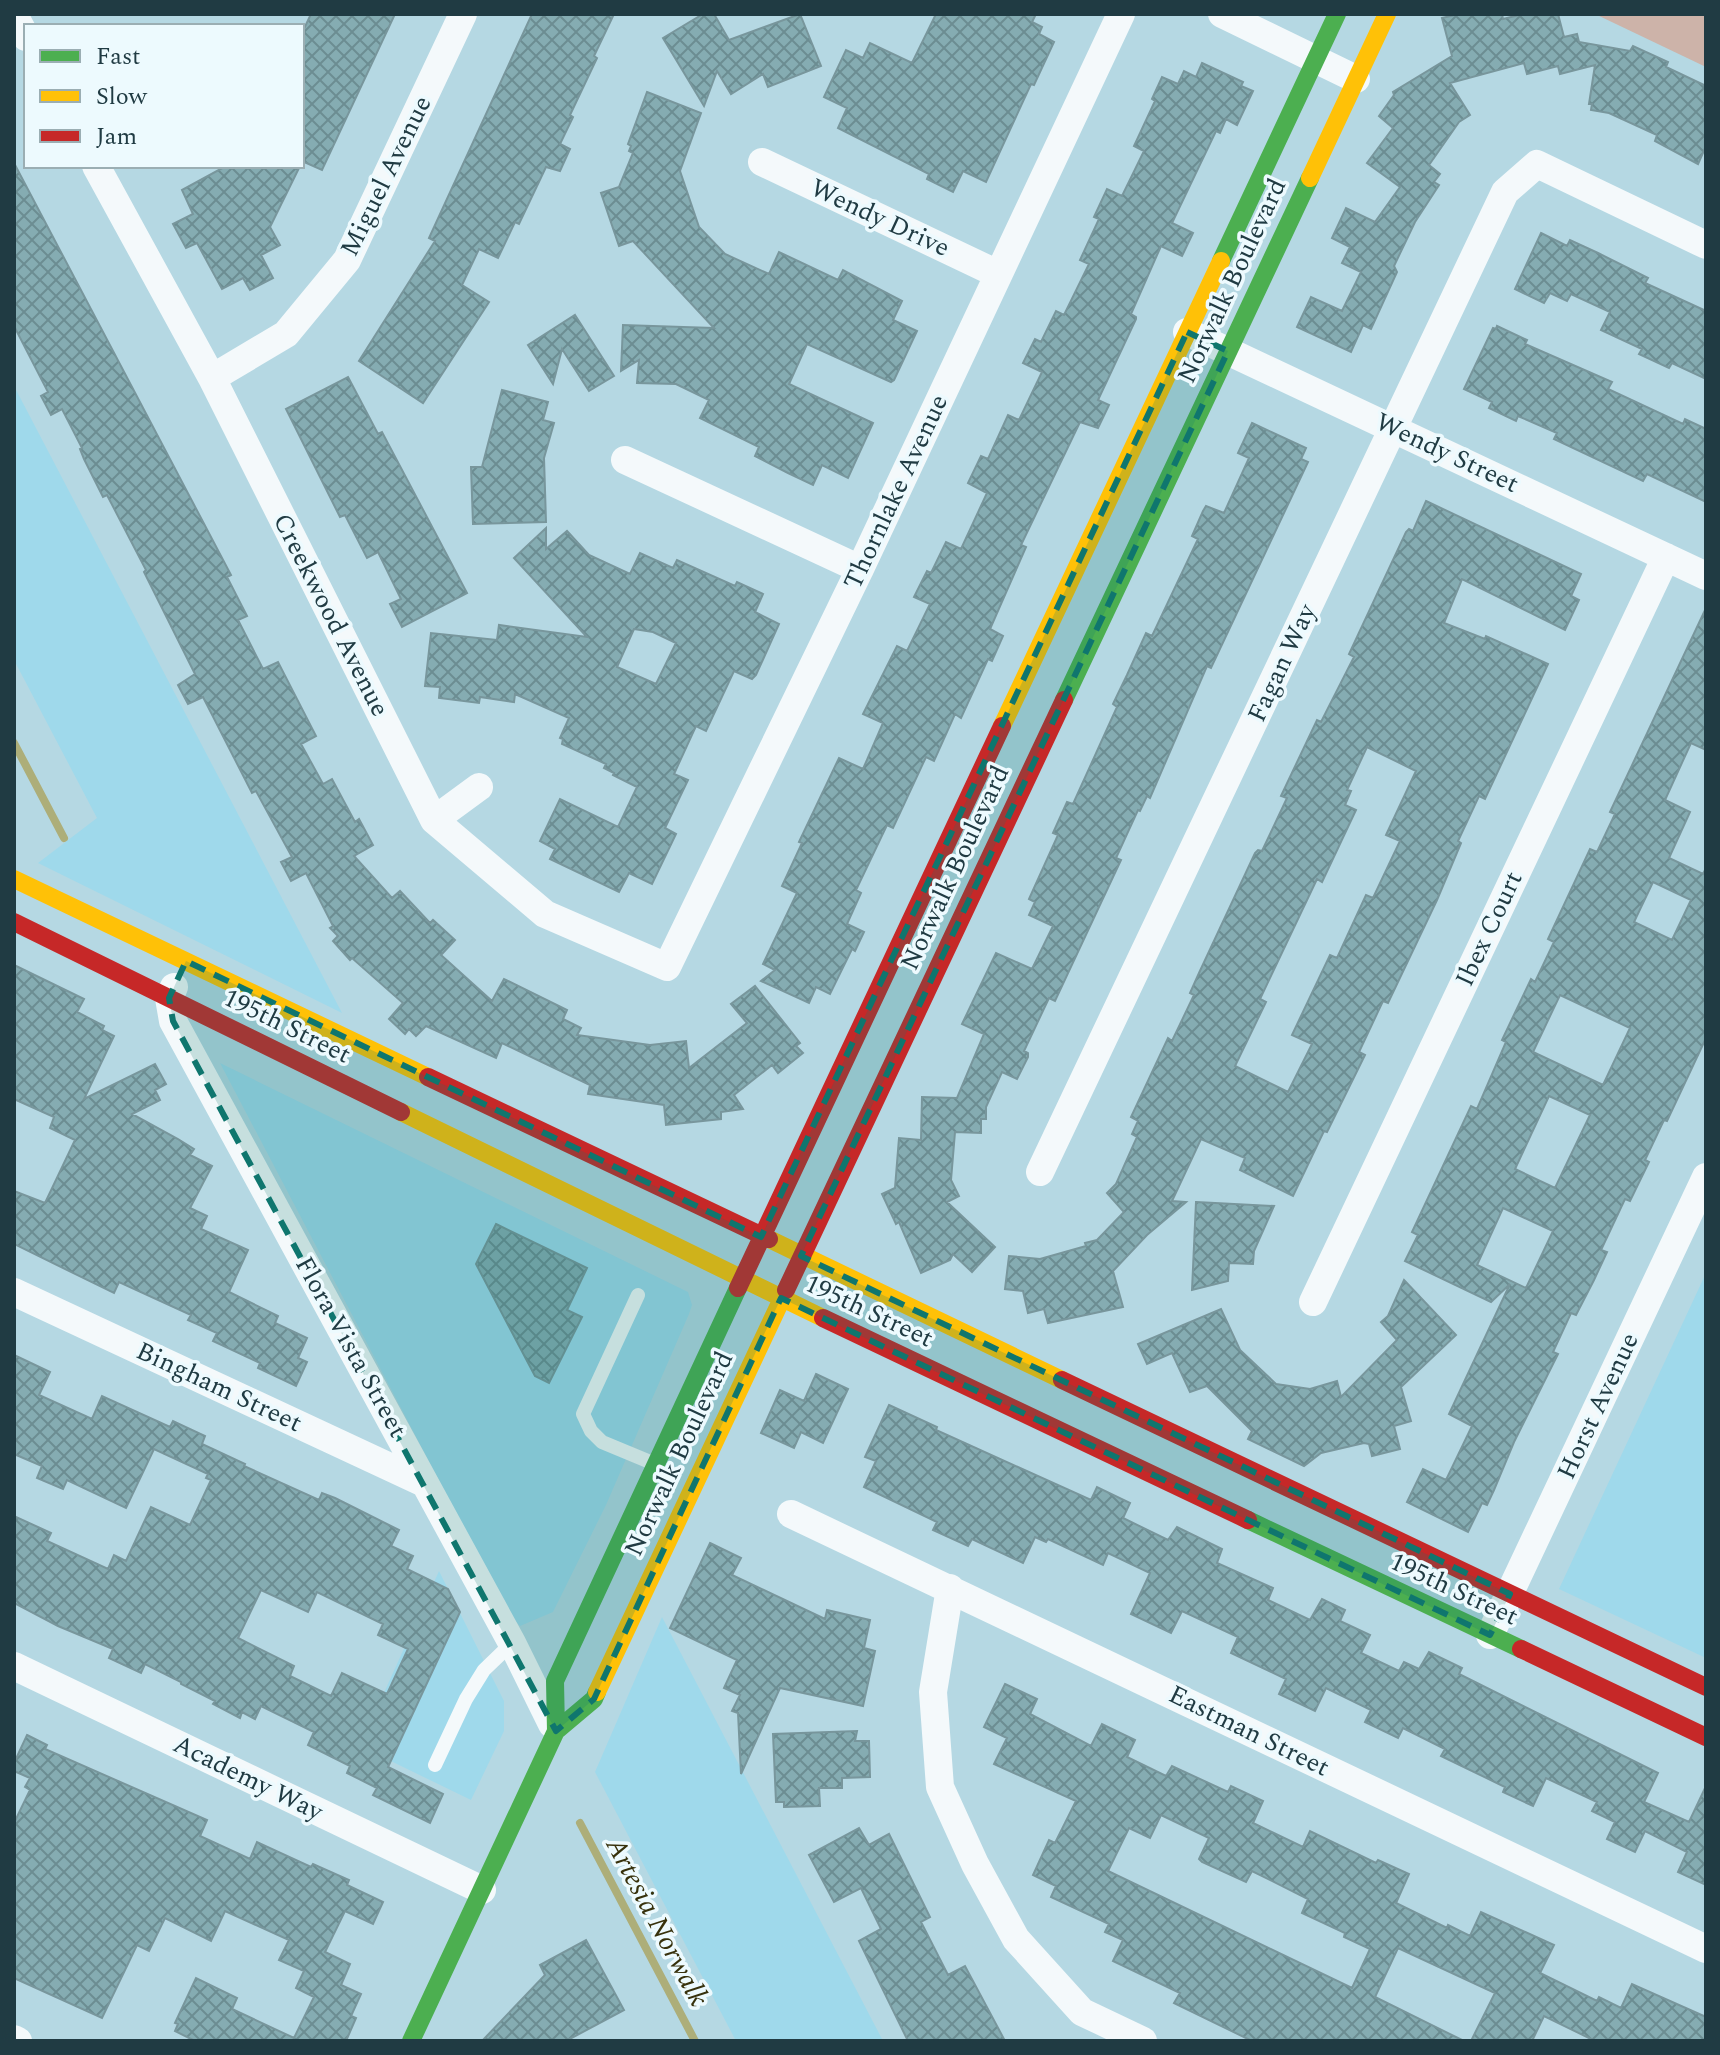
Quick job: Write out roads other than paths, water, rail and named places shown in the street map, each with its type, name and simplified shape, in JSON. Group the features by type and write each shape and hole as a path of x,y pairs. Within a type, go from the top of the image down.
{"main road":[{"name":"Norwalk Boulevard","path":"556,1731 555,1681 1337,14"},
{"name":"Norwalk Boulevard","path":"411,2041 556,1731 594,1699 1387,14"},
{"name":"195th Street","path":"14,879 1706,1687"},
{"name":"195th Street","path":"14,922 781,1298 1706,1737"}],"street":[{"name":"Miguel Avenue","path":"212,378 286,334 347,260 463,14"},
{"name":"Thornlake Avenue","path":"667,967 860,569 1121,14"},
{"path":"1222,14 1356,79"},
{"path":"14,15 24,33"},
{"name":"Wendy Drive","path":"762,162 998,274"},
{"name":"Fagan Way","path":"1040,1172 1505,192 1537,164 1706,245"},
{"name":"Creekwood Avenue","path":"97,168 212,378 434,820 545,914 667,967"},
{"name":"Wendy Street","path":"1187,332 1706,576"},
{"path":"625,460 860,569"},
{"name":"Ibex Court","path":"1313,1302 1666,557"},
{"path":"434,820 479,787"},
{"path":"169,998 186,961"},
{"name":"Flora Vista Street","path":"169,998 173,1021 512,1643 556,1731"},
{"name":"Horst Avenue","path":"1490,1635 1706,1177"},
{"name":"Bingham Street","path":"14,1292 424,1483"},
{"name":"Eastman Street","path":"791,1514 1706,1949"},
{"path":"950,1588 933,1692 940,1787 975,1864 1016,1939 1082,2012 1143,2041"},
{"name":"Academy Way","path":"14,1666 482,1890"}],"lane":[{"path":"638,1295 583,1414 591,1431 602,1442 656,1464"},
{"path":"435,1765 466,1699 484,1670 512,1643"}],"waterway":[{"name":"Artesia Norwalk","path":"14,743 64,838"},
{"name":"Artesia Norwalk","path":"580,1823 695,2041"}]}
